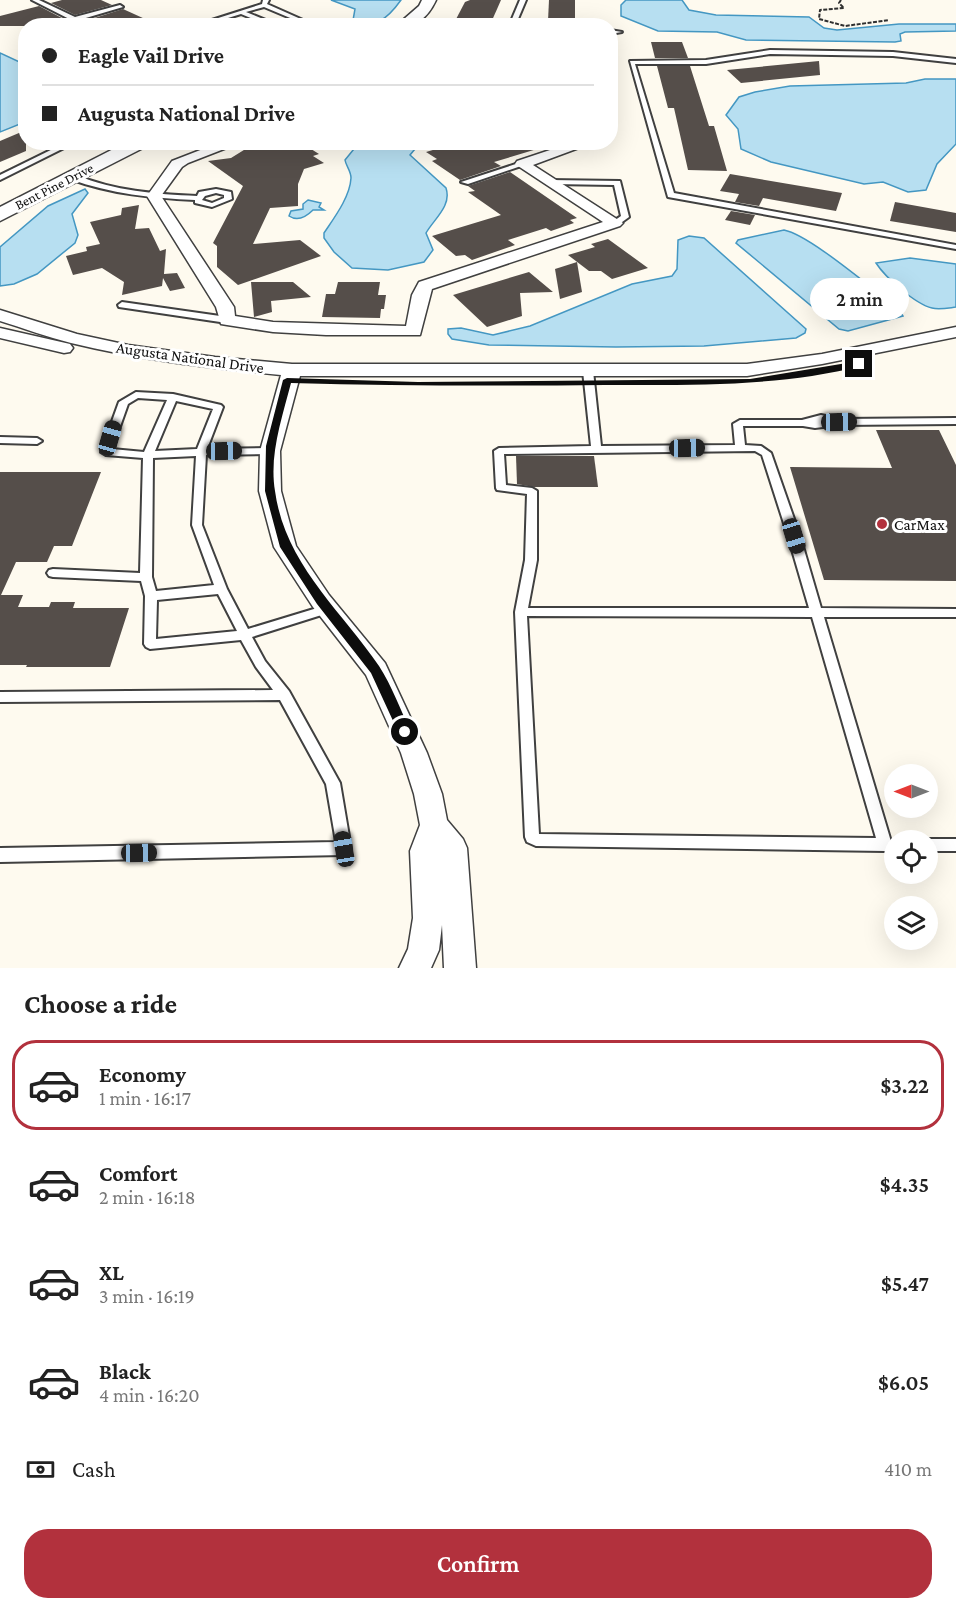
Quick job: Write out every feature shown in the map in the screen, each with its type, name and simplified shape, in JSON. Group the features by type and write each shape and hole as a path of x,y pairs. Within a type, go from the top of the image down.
{"street":[{"path":"413,18 425,8 429,0"},
{"name":"Bent Pine Drive","path":"0,215 125,150"},
{"path":"212,150 177,164 154,196 225,307 227,320 273,327 414,331 420,295 425,286 615,223"},
{"path":"522,164 565,150"},
{"path":"522,164 615,223"},
{"name":"Augusta National Drive","path":"0,315 73,338 128,350 289,375"},
{"name":"Augusta National Drive","path":"0,333 105,358 198,372 289,375 418,384 747,370 822,359 912,339 956,332"},
{"name":"Augusta National Drive","path":"589,377 750,382 839,369 920,349 956,344"},
{"path":"289,375 270,451 270,491 285,547 327,609 375,670 414,753 428,794 434,825 453,849 460,968"},
{"path":"415,968 423,950 428,918 424,851 434,825"}],"lane":[{"path":"35,0 73,18"},
{"path":"515,18 523,0"},
{"path":"221,18 265,2 296,18"},
{"path":"79,18 120,7"},
{"path":"241,12 256,18"},
{"path":"956,61 893,54 770,52 705,62 632,62 671,195 956,247"},
{"path":"0,178 57,150"},
{"path":"465,182 522,164"},
{"path":"73,177 92,185 114,190 154,196 198,198"},
{"path":"552,182 617,183 625,217 615,223"},
{"path":"122,305 227,320"},
{"path":"589,377 596,449"},
{"path":"0,855 344,849 333,783 284,695 260,664 221,589 197,525 201,452 218,407 173,397 136,395 124,402 114,424 106,452 148,455 201,452 270,451"},
{"path":"173,397 148,455 146,577 152,596 150,644 245,634 327,609"},
{"path":"740,447 738,424 740,423 822,425 839,422 956,421"},
{"path":"0,441 37,441"},
{"path":"884,845 536,840 532,837 521,612 531,560 532,491 501,488 500,451 740,447 757,448 766,453 885,830"},
{"path":"53,573 146,577"},
{"path":"152,596 221,589"},
{"path":"521,612 956,613"},
{"path":"0,697 284,695"},
{"path":"938,845 956,845"}],"path":[{"path":"841,0 839,3 844,8 820,10 819,19 835,25 856,26 889,20"}],"water":[{"path":"331,0 401,0 384,18 353,18 355,9"},
{"path":"626,0 682,0 689,10 716,15 809,17 824,28 837,30 899,24 956,24 956,31 905,32 900,34 901,41 895,42 746,40 717,32 658,31 621,16 621,5"},
{"path":"0,53 18,61 18,125 0,132"},
{"path":"925,79 956,79 956,144 937,164 926,190 908,192 883,182 864,184 771,162 741,149 738,129 726,115 739,97 755,92 790,86 906,83"},
{"path":"353,150 414,150 410,155 446,188 447,201 426,233 433,250 424,262 388,270 352,268 334,252 324,238 324,233 348,192 351,178 345,160"},
{"path":"85,189 88,193 72,214 78,235 75,243 37,274 14,284 0,286 0,247 48,206"},
{"path":"308,200 321,203 319,207 324,210 313,210 299,218 289,216 291,211 303,209 303,204"},
{"path":"784,230 825,252 898,308 903,316 848,331 839,329 736,243 738,240"},
{"path":"689,236 704,238 806,329 805,333 796,338 704,346 616,347 489,345 452,339 448,334 448,329 461,328 493,335 530,326 632,284 672,276 677,269 678,240"},
{"path":"910,258 956,264 956,307 935,309 917,301 893,282 876,263"}],"building":[{"path":"62,0 101,0 112,5 75,15 51,3"},
{"path":"501,0 493,18 457,18 465,2"},
{"path":"549,0 575,0 575,18 548,18"},
{"path":"39,6 62,18 18,18 18,26 0,26 0,16"},
{"path":"123,9 143,18 94,18"},
{"path":"651,42 682,42 688,58 655,58"},
{"path":"819,61 820,75 741,83 727,70"},
{"path":"657,66 690,66 709,126 714,126 727,171 688,170 674,108 668,108"},
{"path":"18,133 18,150 26,151 0,162 0,141"},
{"path":"244,150 313,150 319,154 313,156 324,163 304,169 298,184 298,206 270,208 253,244 300,240 321,256 238,285 217,267 217,246 213,243 243,186 208,161 231,158"},
{"path":"433,150 534,150 494,162 501,166 460,180 432,161 437,159 426,152"},
{"path":"510,172 577,218 570,220 574,223 551,231 546,228 508,240 515,245 472,260 465,255 456,256 432,236 501,215 468,192 475,191 468,186"},
{"path":"730,174 842,193 836,211 763,198 759,206 735,202 739,194 720,191"},
{"path":"895,202 956,213 956,232 890,221"},
{"path":"139,205 135,229 149,228 160,251 166,249 164,274 177,273 185,288 170,291 163,278 162,286 122,295 124,282 102,268 73,275 66,256 87,251 86,247 100,244 90,222 121,215 122,208"},
{"path":"731,211 755,215 750,225 725,220"},
{"path":"608,239 648,268 612,279 601,271 589,271 568,255 595,247 591,244"},
{"path":"577,262 582,292 560,299 555,269"},
{"path":"529,272 553,292 520,293 522,316 487,327 453,295"},
{"path":"251,282 293,282 311,297 271,301 272,312 254,317"},
{"path":"338,282 380,282 378,295 386,295 380,318 322,317 326,294 335,294"},
{"name":"CarMax","path":"876,430 939,430 956,465 956,581 824,580 790,467 892,468"},
{"path":"516,456 594,456 598,487 534,487 517,484"},
{"path":"0,472 101,472 72,546 54,546 47,562 16,562 1,595 23,595 18,607 49,607 51,602 75,602 73,608 129,608 110,667 0,665"}],"place":[{"name":"CarMax","path":"882,524"}],"route":[{"path":"405,732 375,670 321,601 285,547 270,491 270,446 287,380 418,384 750,382 859,364"}]}
